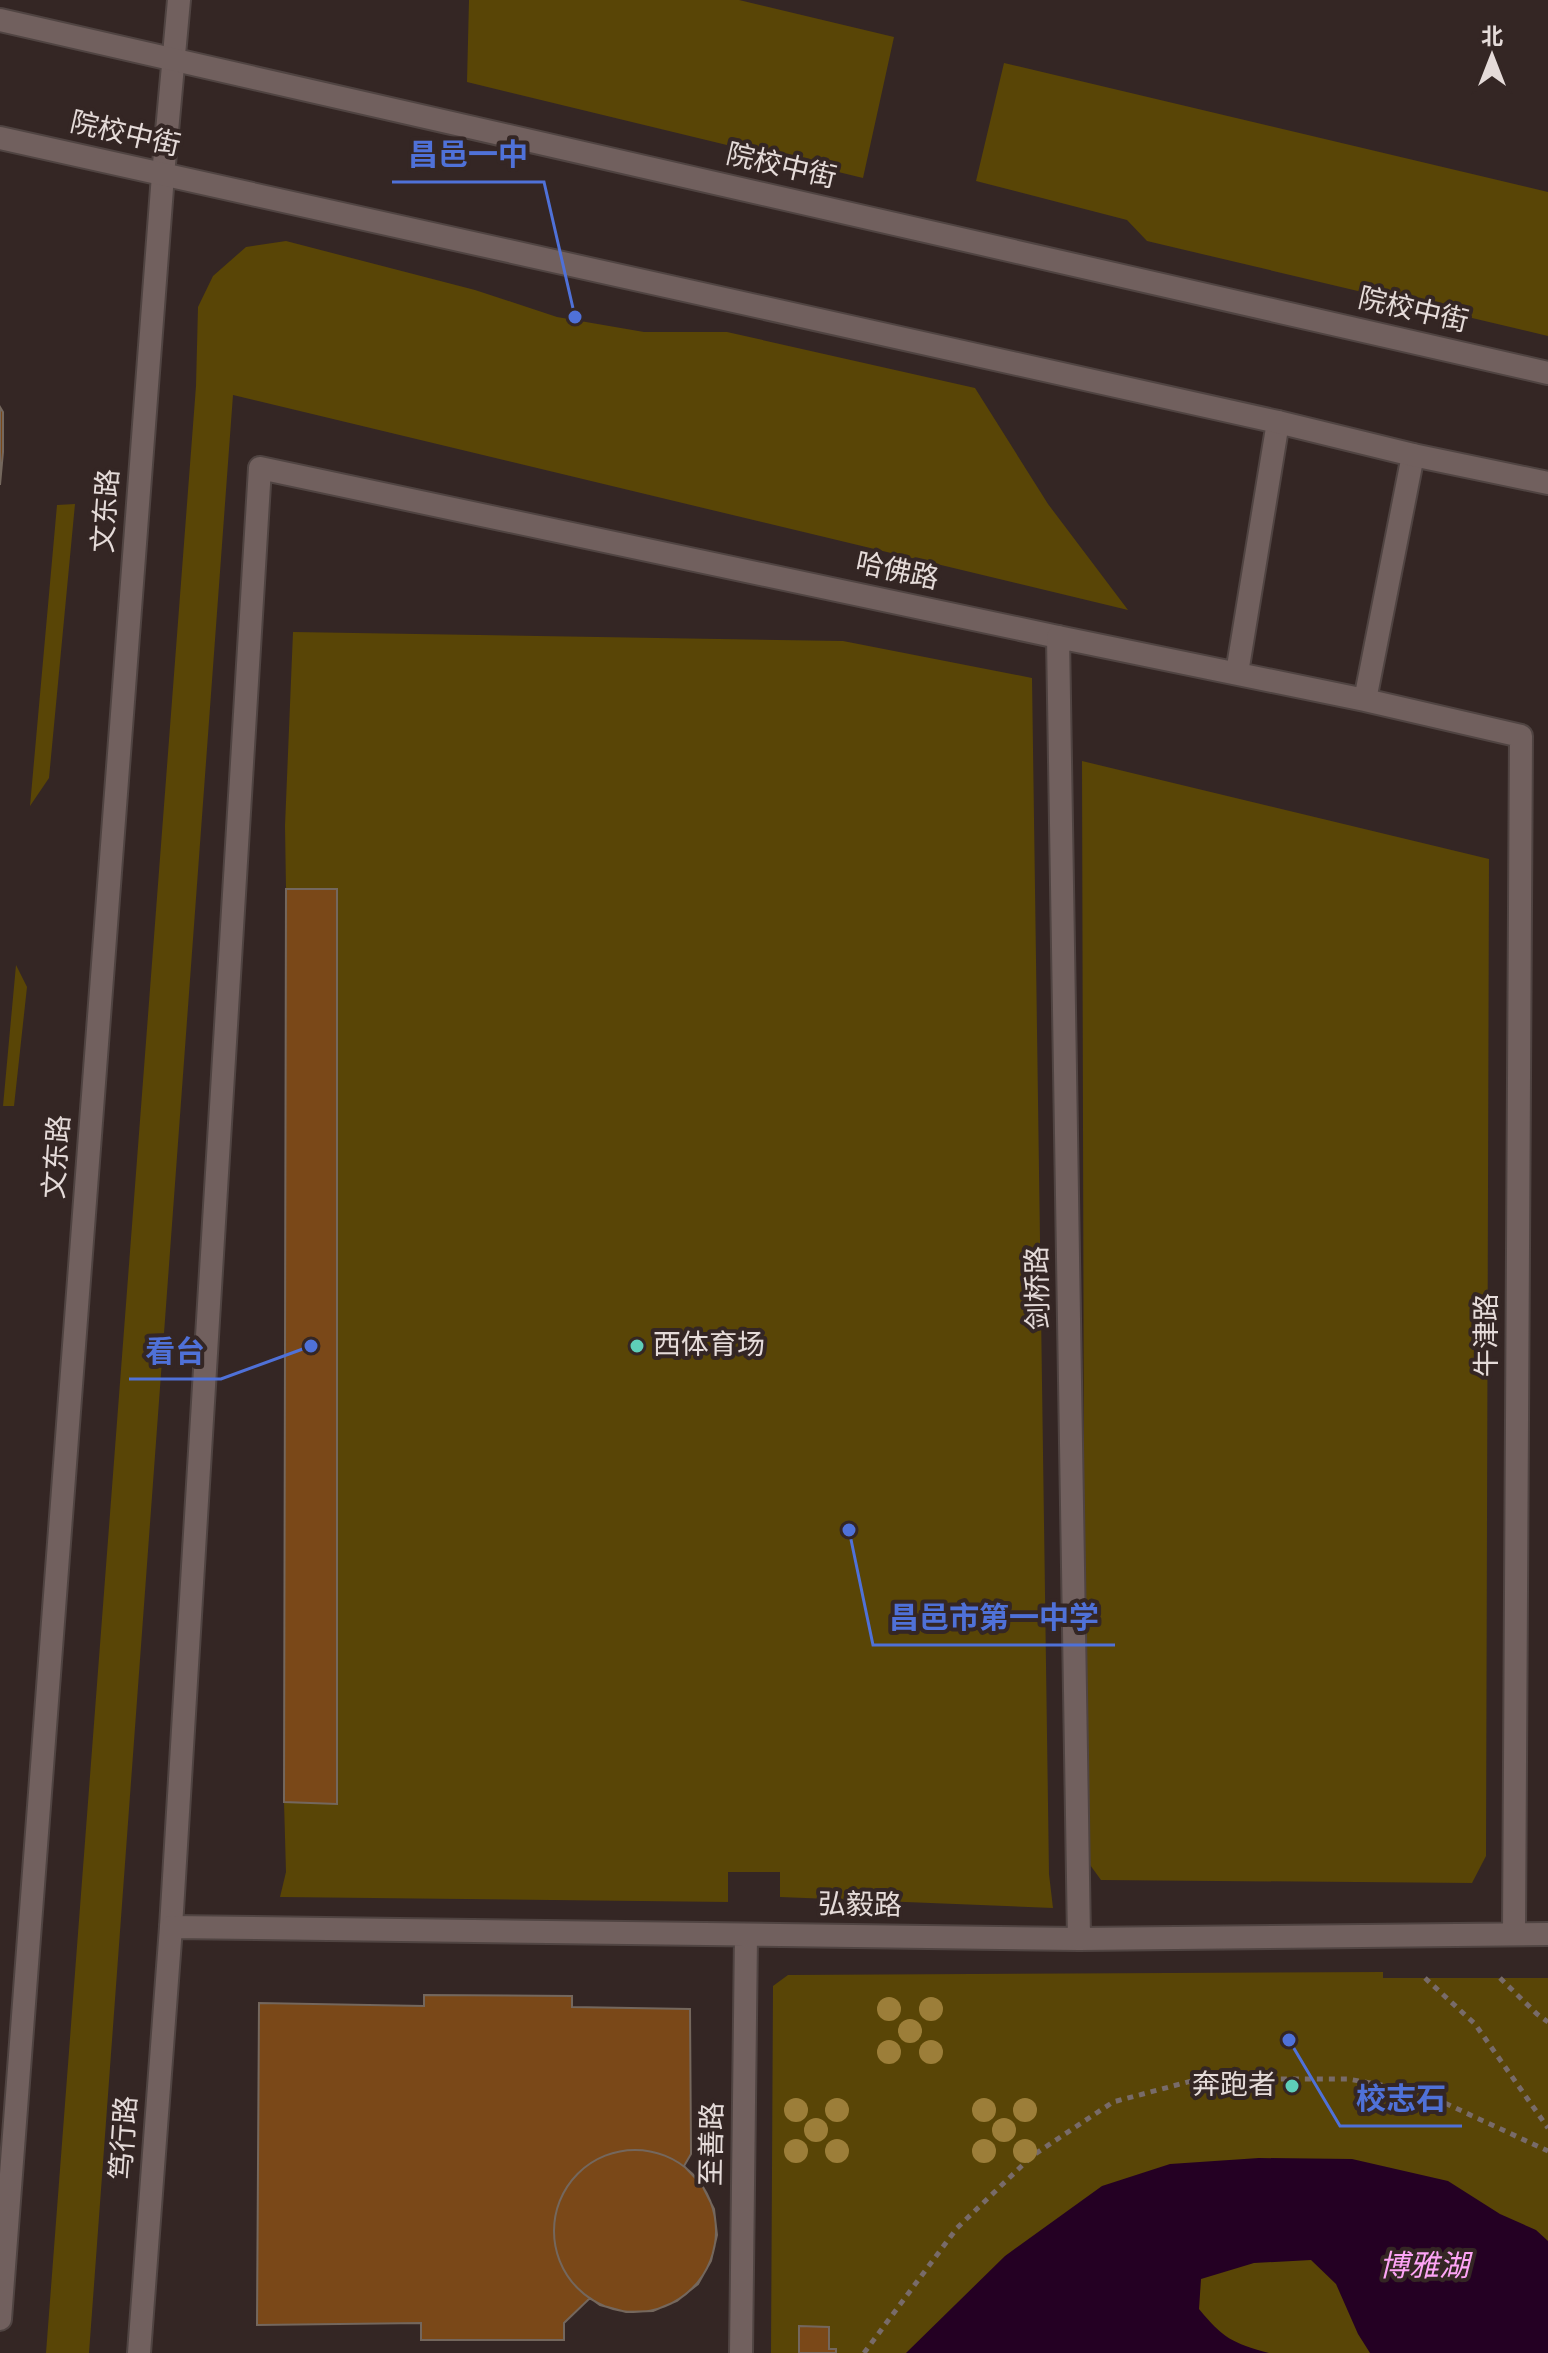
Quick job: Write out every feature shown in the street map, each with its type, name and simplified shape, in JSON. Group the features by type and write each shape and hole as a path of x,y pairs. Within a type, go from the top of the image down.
{"street":[{"name":"文东路","path":"0,2319 8,2091 179,0"},
{"name":"院校中街","path":"0,20 1548,373"},
{"name":"院校中街","path":"0,138 1548,483"},
{"path":"1237,673 1278,422"},
{"path":"1365,700 1413,455"},
{"name":"哈佛路","path":"260,468 1365,700 1521,736"},
{"name":"笃行路","path":"139,2353 171,1927 260,468"},
{"name":"剑桥路","path":"1058,637 1079,1939"},
{"name":"牛津路","path":"1514,1934 1521,736"},
{"name":"弘毅路","path":"171,1927 1079,1939 1548,1934"},
{"name":"至善路","path":"741,2353 746,1935"}],"path":[{"path":"1425,1978 1475,2024 1548,2128"},
{"path":"1500,1978 1548,2022"},
{"path":"864,2353 957,2228 1032,2156 1113,2102 1199,2079 1348,2079 1421,2092 1548,2151"}],"shaded area":[{"path":"469,0 739,0 894,37 863,178 467,82"},
{"path":"1004,63 1548,192 1548,336 1147,241 1127,220 976,181"},
{"path":"286,241 475,290 557,317 644,332 727,332 975,388 1048,504 1128,610 233,395 89,2353 46,2353 196,386 198,307 213,276 246,247"},
{"path":"75,504 49,778 30,806 57,505"},
{"name":"西体育场","path":"293,632 843,641 1032,678 1049,1874 1053,1908 780,1897 780,1872 728,1872 728,1902 280,1897 286,1872 284,1802 337,1803 336,889 286,889 285,826"},
{"path":"1082,761 1489,859 1486,1856 1472,1883 1101,1880 1085,1858"},
{"path":"16,965 27,987 14,1106 3,1106"},
{"path":"1383,1972 1383,1978 1548,1978 1548,2353 771,2353 773,1986 788,1975"}],"water":[{"name":"博雅湖","path":"1259,2158 1352,2159 1448,2181 1500,2214 1536,2230 1548,2241 1548,2353 1370,2353 1336,2284 1311,2260 1254,2263 1201,2279 1199,2309 1207,2319 1229,2338 1269,2353 906,2353 1005,2256 1102,2186 1170,2164"}],"building":[{"path":"0,407 3,412 3,452 0,485"},
{"path":"286,889 337,889 337,1804 284,1802"},
{"path":"424,1995 572,1996 572,2007 690,2009 691,2154 684,2166 702,2185 714,2209 717,2235 711,2261 698,2284 677,2301 653,2311 626,2312 600,2305 590,2298 564,2323 564,2340 421,2340 421,2323 257,2325 259,2003 424,2006"},
{"path":"635,2150 666,2156 692,2174 710,2200 716,2231 710,2262 692,2288 666,2306 635,2312 604,2306 578,2288 560,2262 554,2231 560,2200 578,2174 604,2156"},
{"path":"799,2326 829,2327 829,2349 836,2349 836,2353 799,2353"}],"place":[{"name":"昌邑一中","path":"575,317"},
{"name":"看台","path":"311,1346"},
{"name":"西体育场","path":"637,1346"},
{"name":"昌邑市第一中学","path":"849,1530"},
{"name":"校志石","path":"1289,2040"},
{"name":"奔跑者","path":"1292,2086"}]}
